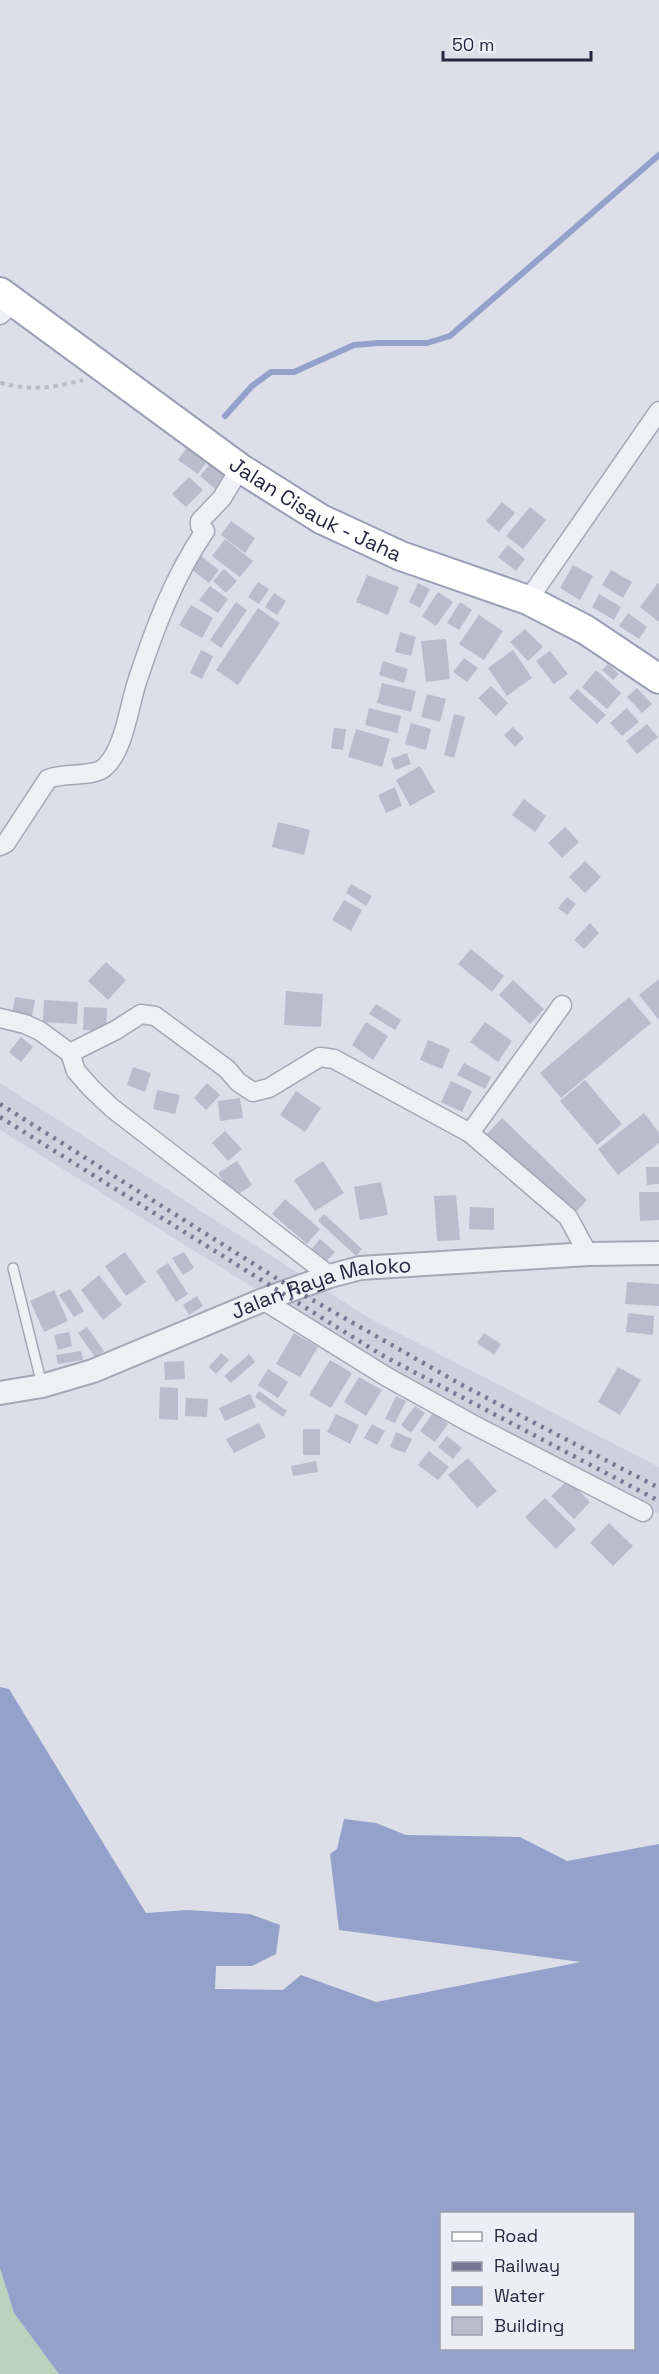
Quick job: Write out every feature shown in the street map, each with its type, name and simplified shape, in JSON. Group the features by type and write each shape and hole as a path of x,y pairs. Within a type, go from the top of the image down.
{"main road":[{"name":"Jalan Cisauk - Jaha","path":"5,303 240,468 321,519 391,551 528,600 586,630 659,679"}],"street":[{"path":"528,600 659,411"},
{"path":"0,846 6,843 48,779 99,771 111,759 120,741 137,682 170,596 205,531 200,526 200,521 222,498 240,468"},
{"path":"470,1132 562,1005"},
{"path":"70,1053 116,1030 141,1014 155,1016 227,1069 238,1082 253,1092 269,1088 320,1057 334,1059 470,1132 568,1217 588,1254"},
{"path":"0,1018 25,1024 40,1031 70,1053 76,1071 90,1088 112,1107 330,1276"},
{"name":"Jalan Raya Maloko","path":"0,1393 42,1386 93,1371 263,1300 330,1276 360,1268 588,1254 659,1253"},
{"path":"263,1300 387,1377 472,1424 643,1512"}],"lane":[{"path":"13,1268 42,1386"}],"path":[{"path":"0,383 20,388 47,389 84,380 93,387"}],"shaded area":[{"path":"0,1083 369,1318 659,1467 659,1514 346,1345 0,1130"}],"green space":[{"path":"0,2268 14,2313 59,2374 0,2374"}],"water":[{"path":"0,1687 9,1689 146,1913 187,1910 250,1914 280,1925 276,1954 252,1966 216,1966 215,1989 283,1990 301,1975 376,2002 581,1962 339,1930 330,1854 337,1849 344,1819 376,1823 406,1835 520,1837 567,1861 659,1844 659,2374 59,2374 14,2313 0,2268"}],"building":[{"path":"188,446 208,460 198,474 178,460"},
{"path":"211,463 231,480 220,493 200,476"},
{"path":"189,477 203,490 186,507 172,494"},
{"path":"502,502 515,513 499,532 486,521"},
{"path":"530,507 546,520 523,549 506,536"},
{"path":"231,521 255,538 245,553 221,535"},
{"path":"225,539 253,561 240,577 212,556"},
{"path":"508,545 525,559 516,571 498,557"},
{"path":"196,552 219,570 209,583 186,565"},
{"path":"573,565 593,576 580,600 560,588"},
{"path":"224,569 237,581 226,593 213,581"},
{"path":"611,570 632,582 623,598 602,585"},
{"path":"367,575 399,587 388,615 356,602"},
{"path":"258,582 269,589 259,604 248,597"},
{"path":"418,583 430,589 420,608 409,602"},
{"path":"659,584 659,622 640,607"},
{"path":"210,586 228,599 218,613 199,600"},
{"path":"438,592 453,602 436,626 422,616"},
{"path":"274,593 286,601 277,615 265,607"},
{"path":"599,594 621,607 614,620 592,607"},
{"path":"236,602 247,610 221,648 210,640"},
{"path":"460,602 472,610 459,630 447,623"},
{"path":"191,605 213,618 202,638 179,625"},
{"path":"258,608 280,623 238,685 216,670"},
{"path":"628,613 647,627 639,639 619,626"},
{"path":"479,615 503,631 484,660 459,644"},
{"path":"525,629 543,647 528,661 510,642"},
{"path":"400,632 416,637 411,656 395,652"},
{"path":"446,639 450,679 426,682 421,641"},
{"path":"201,650 213,656 202,679 190,673"},
{"path":"513,650 532,678 507,696 488,668"},
{"path":"550,651 568,674 554,684 536,661"},
{"path":"464,658 478,668 467,682 453,672"},
{"path":"383,661 408,669 404,683 379,675"},
{"path":"608,664 619,674 613,680 602,670"},
{"path":"596,670 621,693 607,709 582,687"},
{"path":"382,683 416,691 411,712 377,703"},
{"path":"491,686 508,703 496,716 478,698"},
{"path":"637,688 652,704 642,713 627,697"},
{"path":"577,689 606,715 597,724 569,698"},
{"path":"427,694 446,699 440,722 421,717"},
{"path":"369,708 401,716 397,733 365,725"},
{"path":"627,708 639,722 622,736 610,723"},
{"path":"454,714 465,717 454,758 444,755"},
{"path":"411,723 431,729 426,750 405,744"},
{"path":"647,724 658,737 637,754 626,741"},
{"path":"513,727 524,738 515,747 504,735"},
{"path":"334,728 346,729 343,750 331,748"},
{"path":"356,729 390,739 382,767 348,757"},
{"path":"407,753 411,764 395,770 391,759"},
{"path":"420,766 435,792 410,806 396,780"},
{"path":"395,787 402,806 386,813 378,795"},
{"path":"524,799 546,816 535,832 512,815"},
{"path":"278,822 310,830 304,855 272,847"},
{"path":"565,827 579,842 562,858 548,843"},
{"path":"585,861 601,877 585,893 569,877"},
{"path":"351,884 372,896 366,906 346,893"},
{"path":"567,897 576,904 567,915 558,908"},
{"path":"344,900 362,910 351,931 332,920"},
{"path":"590,923 599,933 584,949 574,940"},
{"path":"471,949 504,976 492,992 458,964"},
{"path":"106,962 126,980 108,1000 88,981"},
{"path":"659,979 659,1020 639,995"},
{"path":"513,980 544,1009 530,1024 499,995"},
{"path":"286,991 323,994 321,1027 284,1025"},
{"path":"15,997 35,1000 32,1017 12,1014"},
{"path":"629,997 651,1023 561,1098 540,1073"},
{"path":"44,1000 78,1002 77,1024 43,1022"},
{"path":"376,1004 401,1020 395,1030 369,1014"},
{"path":"84,1007 107,1008 106,1031 83,1030"},
{"path":"366,1022 388,1036 373,1060 352,1045"},
{"path":"485,1022 512,1041 498,1062 470,1042"},
{"path":"21,1037 33,1047 21,1062 9,1052"},
{"path":"428,1040 450,1049 442,1069 420,1060"},
{"path":"464,1063 491,1077 485,1089 457,1075"},
{"path":"133,1067 151,1073 145,1092 127,1085"},
{"path":"585,1080 622,1124 597,1145 560,1101"},
{"path":"451,1081 472,1091 462,1112 441,1102"},
{"path":"207,1083 220,1095 206,1110 194,1098"},
{"path":"157,1090 180,1095 175,1114 153,1109"},
{"path":"296,1091 321,1108 305,1132 280,1115"},
{"path":"240,1098 243,1118 220,1121 218,1101"},
{"path":"644,1113 659,1133 659,1143 618,1175 598,1149"},
{"path":"502,1118 587,1200 572,1216 487,1134"},
{"path":"225,1131 242,1149 228,1161 212,1143"},
{"path":"237,1161 252,1185 234,1197 218,1173"},
{"path":"323,1161 344,1193 315,1211 294,1180"},
{"path":"646,1167 659,1167 659,1184 647,1185"},
{"path":"381,1182 388,1215 360,1220 354,1187"},
{"path":"639,1192 659,1192 659,1220 640,1221"},
{"path":"456,1195 460,1240 437,1241 434,1196"},
{"path":"285,1199 320,1229 307,1244 272,1214"},
{"path":"470,1207 494,1208 494,1230 469,1229"},
{"path":"324,1214 362,1249 356,1256 318,1221"},
{"path":"320,1239 335,1252 325,1263 310,1251"},
{"path":"125,1252 146,1282 126,1296 105,1266"},
{"path":"184,1252 194,1268 183,1275 172,1258"},
{"path":"168,1263 188,1294 176,1302 156,1271"},
{"path":"99,1275 122,1305 103,1320 81,1290"},
{"path":"627,1282 659,1284 659,1306 625,1304"},
{"path":"70,1289 84,1311 74,1317 59,1295"},
{"path":"54,1290 68,1321 44,1332 30,1301"},
{"path":"197,1296 203,1306 189,1315 183,1305"},
{"path":"628,1313 654,1316 653,1335 626,1332"},
{"path":"87,1327 104,1351 95,1357 78,1333"},
{"path":"69,1332 72,1346 58,1350 54,1335"},
{"path":"294,1333 318,1347 300,1377 276,1364"},
{"path":"484,1333 501,1344 494,1355 477,1343"},
{"path":"81,1351 83,1360 58,1364 56,1355"},
{"path":"221,1353 229,1360 216,1374 209,1367"},
{"path":"249,1354 255,1362 231,1383 224,1376"},
{"path":"330,1360 352,1373 331,1408 309,1395"},
{"path":"184,1361 185,1379 165,1380 164,1362"},
{"path":"618,1367 641,1380 620,1415 598,1402"},
{"path":"268,1369 288,1382 278,1398 258,1385"},
{"path":"359,1377 382,1390 366,1416 344,1402"},
{"path":"160,1387 178,1388 178,1420 159,1419"},
{"path":"259,1391 287,1411 283,1417 255,1397"},
{"path":"250,1394 256,1407 225,1421 219,1408"},
{"path":"396,1396 406,1401 395,1423 385,1419"},
{"path":"186,1398 208,1399 207,1417 185,1416"},
{"path":"415,1406 425,1413 411,1433 401,1425"},
{"path":"433,1413 448,1424 435,1442 420,1431"},
{"path":"336,1414 359,1425 350,1444 327,1432"},
{"path":"259,1423 266,1437 234,1453 226,1439"},
{"path":"372,1424 385,1431 377,1445 364,1438"},
{"path":"303,1429 320,1429 320,1455 303,1455"},
{"path":"396,1432 412,1439 405,1453 390,1447"},
{"path":"447,1436 462,1448 453,1459 438,1447"},
{"path":"429,1451 449,1467 438,1480 418,1465"},
{"path":"468,1458 497,1491 477,1508 448,1475"},
{"path":"316,1461 318,1472 293,1476 291,1466"},
{"path":"568,1480 590,1502 574,1519 551,1496"},
{"path":"545,1498 576,1529 556,1549 525,1517"},
{"path":"609,1523 633,1546 613,1566 590,1543"}],"waterway":[{"path":"225,416 252,386 271,372 294,372 354,345 427,343 450,336 659,155"}],"railway":[{"path":"0,1104 295,1290 462,1385 659,1488"},
{"path":"0,1117 380,1354 659,1501"}]}
